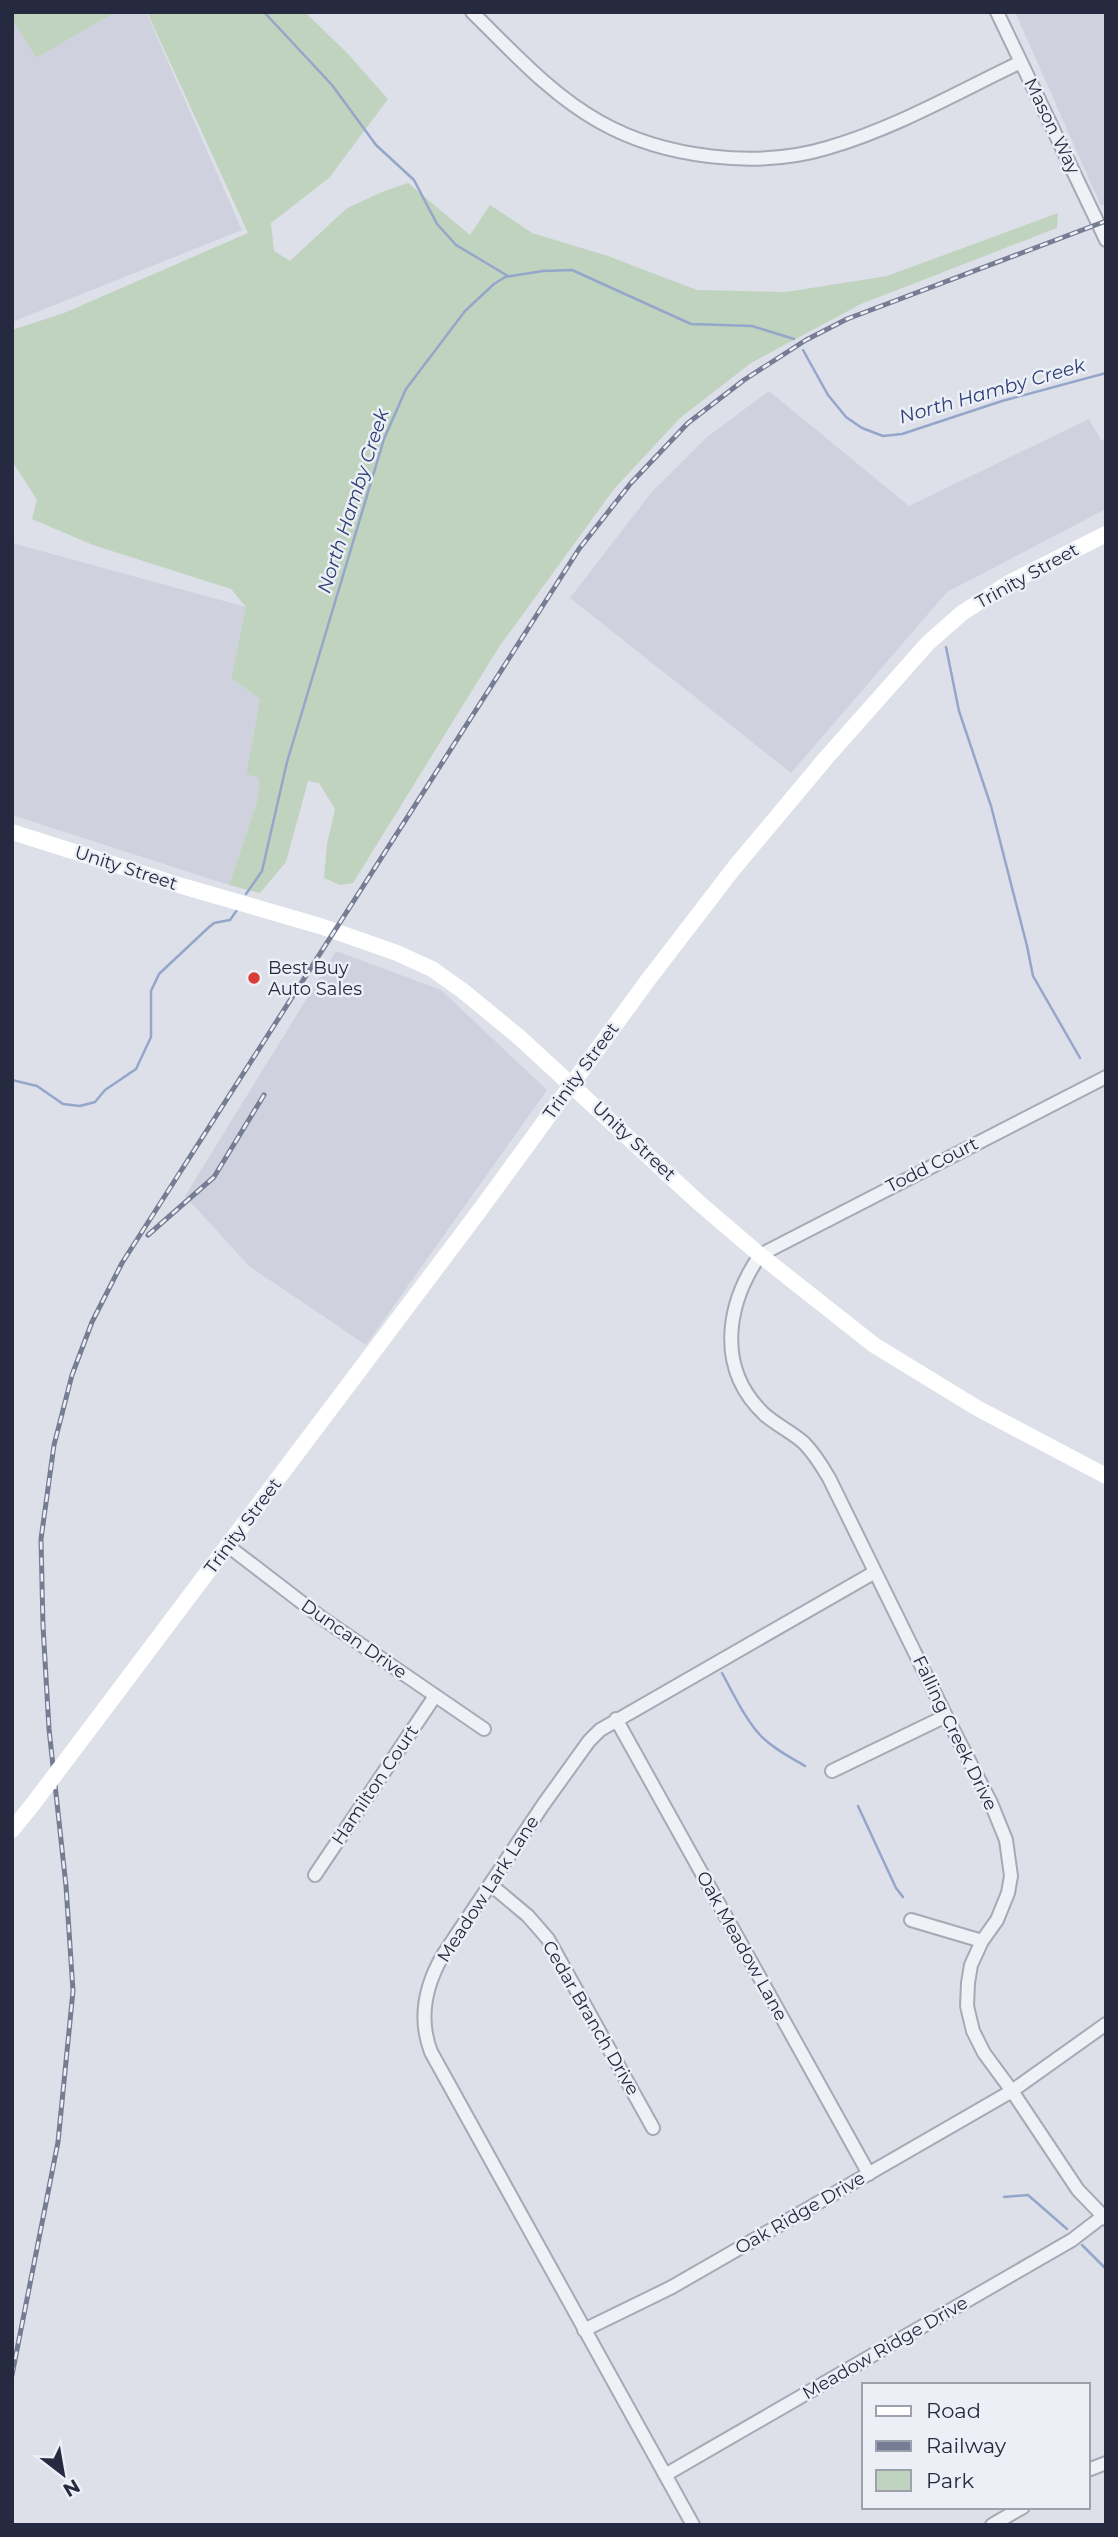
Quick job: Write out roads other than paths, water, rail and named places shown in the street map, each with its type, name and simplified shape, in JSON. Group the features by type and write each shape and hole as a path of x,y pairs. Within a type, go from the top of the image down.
{"street":[{"path":"472,12 543,81 601,123 658,146 720,158 786,156 825,149 886,126 1021,62"},
{"name":"Mason Way","path":"997,12 1106,240"},
{"name":"Trinity Street","path":"12,1830 228,1546 734,868 928,643 962,613 994,592 1106,534"},
{"name":"Unity Street","path":"12,832 181,886 320,926 397,953 432,969 463,991 573,1084 698,1202 760,1255 874,1345 977,1408 1106,1476"},
{"name":"Todd Court","path":"760,1255 1106,1077"},
{"name":"Falling Creek Drive","path":"760,1255 749,1271 736,1301 730,1348 737,1372 744,1388 764,1414 803,1442 818,1460 991,1803 1008,1849 1011,1876 1008,1893 997,1920 982,1941 971,1965 967,2006 972,2031 984,2053 1079,2190 1104,2218"},
{"name":"Duncan Drive","path":"228,1546 322,1618 484,1728"},
{"name":"Meadow Lark Lane","path":"693,2525 459,2105 426,2038 423,2017 428,1986 433,1972 589,1741 615,1719 875,1572"},
{"name":"Hamilton Court","path":"315,1875 435,1696"},
{"path":"832,1770 946,1716"},
{"name":"Oak Meadow Lane","path":"615,1719 869,2174"},
{"name":"Cedar Branch Drive","path":"491,1885 528,1916 548,1939 653,2129"},
{"path":"911,1920 982,1941"},
{"name":"Oak Ridge Drive","path":"584,2330 672,2287 1012,2091 1106,2024"},
{"name":"Meadow Ridge Drive","path":"665,2474 1072,2240 1104,2218"},
{"path":"992,2525 1020,2509"}],"waterway":[{"path":"264,12 332,85 376,145 414,180 437,224 456,245 508,276"},
{"name":"North Hamby Creek","path":"246,894 262,871 287,762 384,439 406,389 465,311 505,277 572,270 691,324 752,326 794,339"},
{"name":"North Hamby Creek","path":"803,350 828,395 846,417 862,428 883,436 902,434 1002,401 1106,373"},
{"path":"946,647 959,711 991,806 1033,976 1080,1058"},
{"name":"North Hamby Creek","path":"12,1080 37,1086 63,1104 80,1106 95,1102 105,1090 136,1069 151,1037 151,991 159,974 214,923 230,920 237,910"},
{"path":"722,1673 744,1713 760,1735 805,1766"},
{"path":"858,1806 896,1888 903,1897"},
{"path":"1004,2197 1028,2195 1067,2229"},
{"path":"1082,2245 1106,2269"}],"railway":[{"path":"12,2375 58,2142 73,1991 66,1886 49,1729 41,1539 54,1445 72,1375 92,1322 122,1263 579,549 631,483 688,423 744,380 806,340 847,319 1106,221"},
{"path":"148,1235 214,1177 264,1095"}],"place":[{"name":"Best Buy Auto Sales","path":"254,978"}]}
